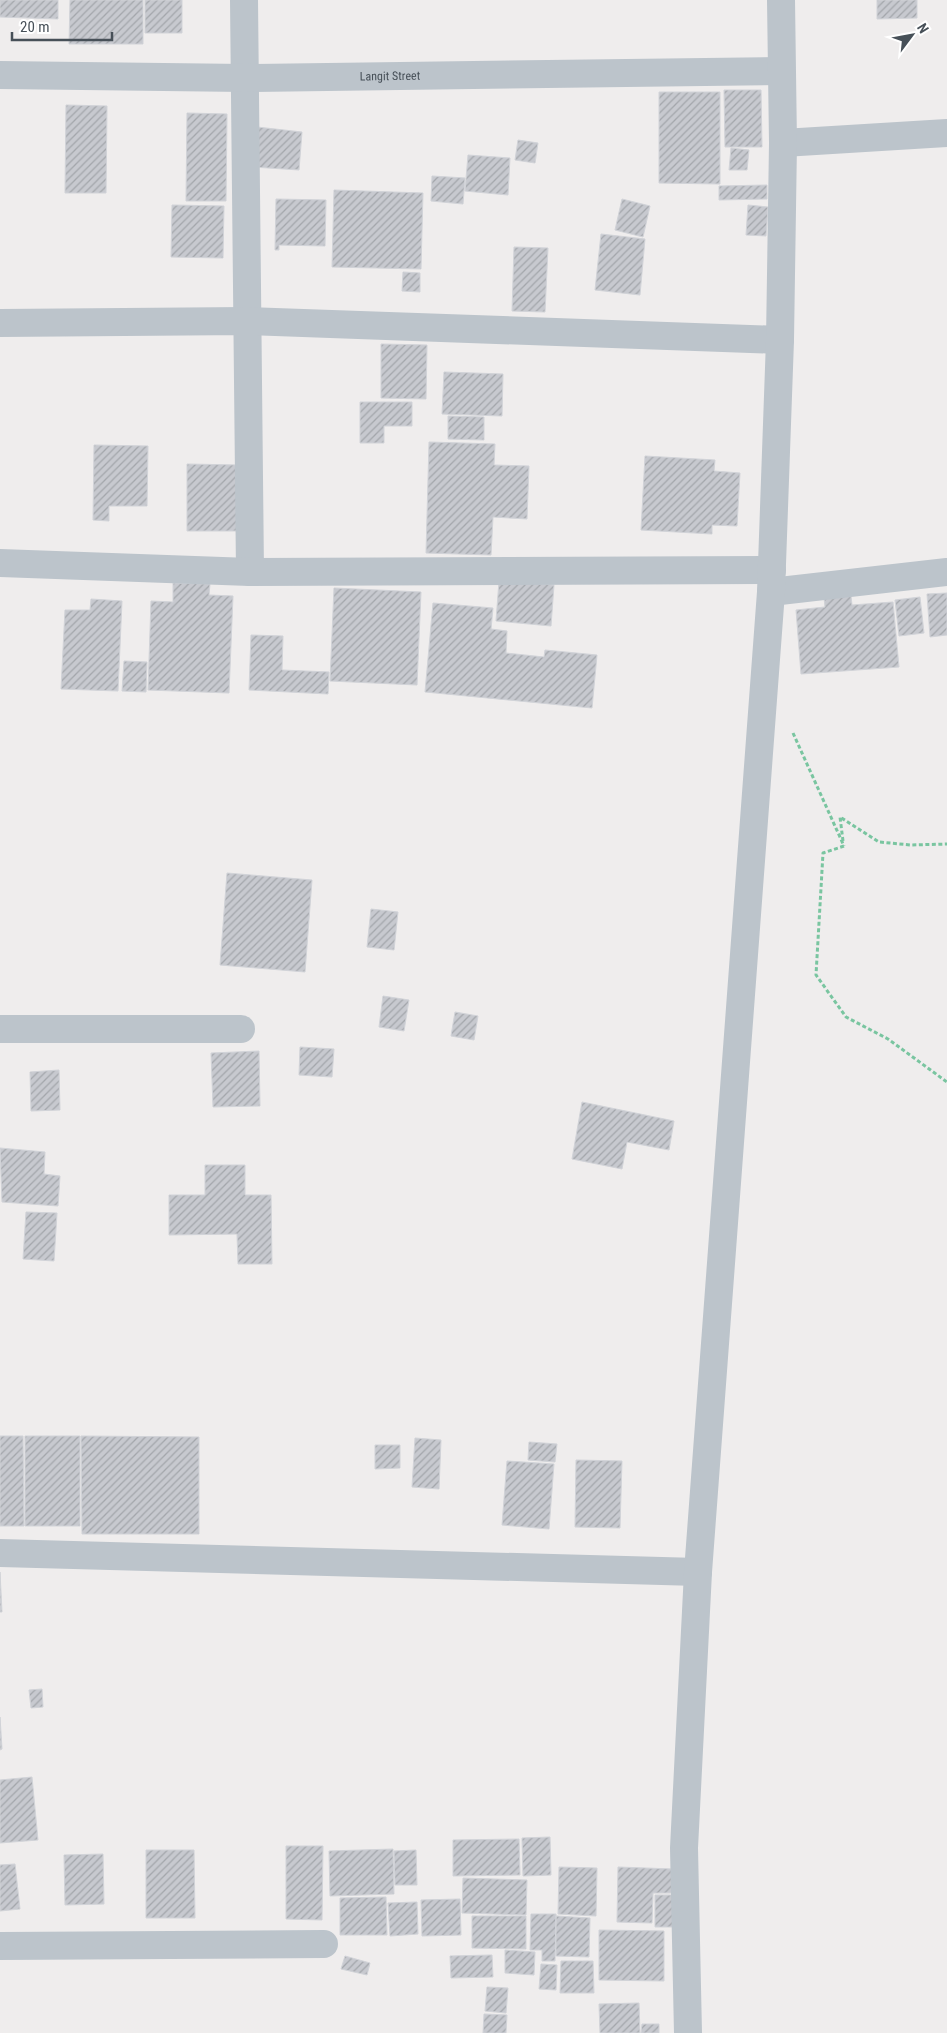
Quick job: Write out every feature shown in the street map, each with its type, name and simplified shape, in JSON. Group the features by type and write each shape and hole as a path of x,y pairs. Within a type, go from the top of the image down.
{"street":[{"path":"244,0 250,572"},
{"path":"688,2033 684,1848 698,1572 771,581 780,340 783,143 780,0"},
{"name":"Langit Street","path":"0,76 245,78 781,71"},
{"path":"783,143 947,133"},
{"path":"0,323 247,321 780,340"},
{"path":"0,563 250,572 771,581 947,572"},
{"path":"0,1029 241,1029"},
{"path":"0,1553 698,1572"},
{"path":"0,1946 324,1944"}],"path":[{"path":"761,711 788,720 844,846"},
{"path":"844,846 840,817 879,842 911,845 947,844"},
{"path":"844,846 823,852 816,975 846,1017 888,1040 947,1082"}],"building":[{"path":"0,0 58,0 58,19 0,17"},
{"path":"70,0 143,0 143,44 69,44"},
{"path":"145,0 182,0 182,33 145,33"},
{"path":"877,0 917,0 917,18 877,19"},
{"path":"724,90 761,90 762,147 725,147"},
{"path":"659,92 720,92 720,184 659,183"},
{"path":"66,105 107,106 106,193 65,193"},
{"path":"187,113 227,114 226,201 186,201"},
{"path":"257,127 302,132 299,170 253,167"},
{"path":"518,140 538,143 535,163 515,160"},
{"path":"731,148 749,150 747,170 729,170"},
{"path":"468,155 510,158 508,195 465,191"},
{"path":"432,176 465,178 463,204 431,201"},
{"path":"767,185 767,199 719,200 719,186"},
{"path":"334,190 423,193 421,269 332,267"},
{"path":"276,199 326,200 325,246 279,245 279,250 275,250"},
{"path":"622,199 650,206 643,237 615,230"},
{"path":"172,205 224,206 223,258 171,257"},
{"path":"748,205 768,207 766,236 746,235"},
{"path":"601,234 645,239 640,295 595,290"},
{"path":"514,247 548,248 545,312 512,311"},
{"path":"403,272 420,273 420,292 402,291"},
{"path":"381,344 427,345 426,399 381,398"},
{"path":"444,372 503,374 502,416 442,414"},
{"path":"360,402 412,402 412,426 384,426 384,443 360,443"},
{"path":"448,416 484,417 484,440 448,439"},
{"path":"429,442 495,444 494,465 529,466 527,519 493,517 491,555 426,553"},
{"path":"94,445 148,446 147,506 109,506 109,521 93,520"},
{"path":"645,456 715,460 714,471 740,473 737,526 712,525 712,534 641,530"},
{"path":"187,464 238,465 238,531 187,531"},
{"path":"499,581 554,585 551,626 496,621"},
{"path":"173,583 210,584 209,595 233,596 229,693 148,690 151,601 173,602"},
{"path":"850,587 852,605 893,602 899,667 801,674 796,610 825,607 823,589"},
{"path":"334,588 421,592 417,685 330,681"},
{"path":"947,593 947,635 930,637 927,594"},
{"path":"920,597 924,633 899,636 895,600"},
{"path":"91,599 122,601 118,691 61,689 65,610 90,610"},
{"path":"433,603 493,608 491,629 507,631 506,653 544,657 545,650 597,655 592,708 425,692"},
{"path":"251,635 283,636 282,670 329,672 328,694 249,690"},
{"path":"124,661 147,662 146,692 122,691"},
{"path":"227,873 312,880 305,972 220,965"},
{"path":"371,909 398,912 394,950 367,947"},
{"path":"383,996 409,1000 404,1031 379,1027"},
{"path":"455,1012 478,1016 474,1040 451,1036"},
{"path":"300,1047 334,1049 332,1077 299,1075"},
{"path":"259,1051 260,1106 213,1107 211,1053"},
{"path":"59,1070 60,1110 31,1111 30,1072"},
{"path":"582,1102 674,1121 669,1150 627,1142 622,1169 572,1159"},
{"path":"0,1148 45,1152 44,1174 60,1176 58,1206 2,1202"},
{"path":"205,1165 245,1165 245,1195 271,1195 272,1264 238,1264 237,1234 169,1235 169,1195 205,1195"},
{"path":"26,1212 57,1213 54,1261 23,1259"},
{"path":"0,1436 23,1436 24,1526 0,1526"},
{"path":"25,1436 80,1436 80,1526 25,1526"},
{"path":"81,1436 199,1437 199,1534 82,1534"},
{"path":"415,1438 441,1440 439,1489 412,1487"},
{"path":"529,1442 557,1444 555,1462 528,1460"},
{"path":"375,1445 400,1445 400,1468 375,1469"},
{"path":"576,1460 622,1461 620,1528 575,1527"},
{"path":"507,1461 554,1464 549,1529 502,1525"},
{"path":"0,1572 2,1612 0,1612"},
{"path":"42,1689 43,1707 31,1708 29,1690"},
{"path":"0,1717 2,1749 0,1750"},
{"path":"32,1777 38,1840 0,1843 0,1780"},
{"path":"550,1837 551,1875 523,1876 522,1838"},
{"path":"519,1839 520,1875 453,1876 453,1840"},
{"path":"286,1846 323,1846 322,1920 286,1919"},
{"path":"393,1849 394,1894 330,1896 329,1851"},
{"path":"146,1850 194,1850 195,1918 146,1918"},
{"path":"416,1850 417,1885 395,1885 394,1851"},
{"path":"103,1854 104,1904 65,1905 64,1855"},
{"path":"15,1864 20,1909 0,1911 0,1865"},
{"path":"559,1867 597,1868 596,1916 558,1914"},
{"path":"618,1867 673,1869 672,1893 653,1893 652,1923 617,1922"},
{"path":"463,1878 527,1880 526,1915 462,1913"},
{"path":"655,1895 674,1895 674,1927 655,1927"},
{"path":"386,1897 387,1935 340,1935 340,1898"},
{"path":"460,1899 461,1935 422,1936 421,1900"},
{"path":"417,1902 418,1934 390,1936 388,1903"},
{"path":"531,1914 556,1914 555,1961 542,1961 542,1950 530,1950"},
{"path":"472,1916 526,1916 526,1949 472,1948"},
{"path":"556,1916 590,1918 589,1957 556,1956"},
{"path":"599,1930 664,1931 664,1981 599,1980"},
{"path":"505,1950 535,1952 534,1975 505,1973"},
{"path":"492,1955 493,1977 451,1978 450,1956"},
{"path":"345,1956 370,1963 367,1975 341,1969"},
{"path":"561,1961 593,1961 594,1993 560,1993"},
{"path":"541,1964 557,1965 556,1990 539,1989"},
{"path":"487,1987 508,1988 506,2013 485,2011"},
{"path":"639,2003 640,2033 600,2033 599,2004"},
{"path":"484,2014 507,2015 506,2033 483,2033"},
{"path":"642,2024 659,2024 659,2033 641,2033"}]}
